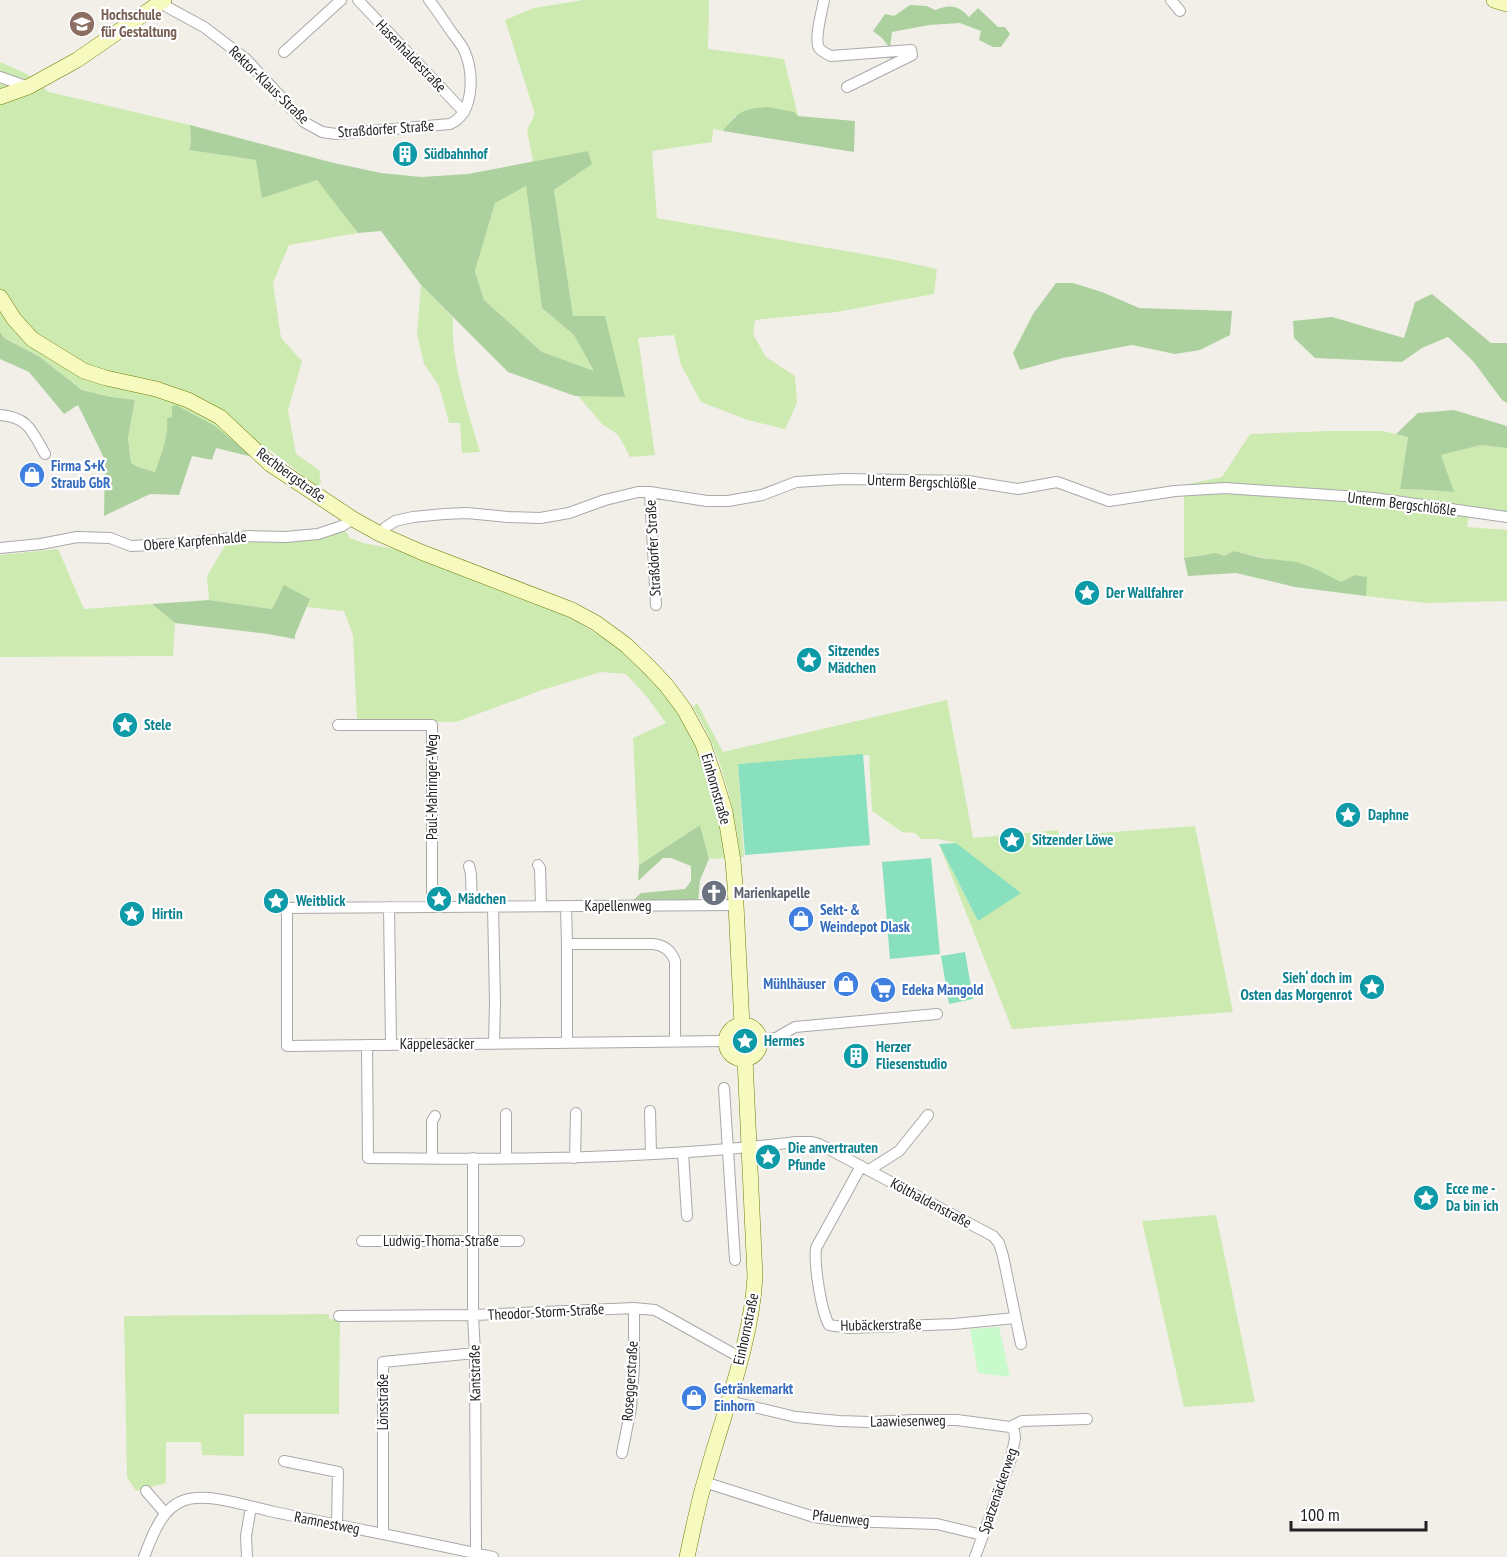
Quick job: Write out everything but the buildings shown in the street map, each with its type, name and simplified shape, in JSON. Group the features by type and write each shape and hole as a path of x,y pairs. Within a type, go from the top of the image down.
{"main road":[{"path":"1494,0 1507,4"},
{"path":"0,97 28,87 77,60 160,1"},
{"name":"Rechbergstraße","path":"0,297 14,319 32,339 51,352 84,371 188,400 220,417 270,464 353,519 431,556 572,610"},
{"name":"Einhornstraße","path":"572,610 596,623 626,645 666,685 684,709 703,744 725,812 733,861 742,1025"},
{"path":"742,1025 754,1029 759,1040 758,1050 745,1059 734,1057 727,1048 726,1041 733,1028 742,1025"},
{"name":"Einhornstraße","path":"687,1557 704,1482 729,1401 753,1307 755,1277 745,1059"}],"street":[{"path":"284,52 341,0"},
{"name":"Hasenhaldestraße","path":"358,0 464,112"},
{"path":"429,0 464,50 471,78 470,95 464,112"},
{"path":"824,0 817,37 818,46 823,52 831,56 911,50 912,55 847,87"},
{"path":"1171,0 1180,10"},
{"name":"Rektor-Klaus-Straße","path":"160,1 204,27 246,59 304,122 322,132"},
{"path":"0,77 28,87"},
{"name":"Straßdorfer Straße","path":"322,132 336,134 450,124 457,121 464,112"},
{"path":"0,416 15,417 27,425 45,454"},
{"name":"Unterm Bergschlößle","path":"381,534 395,521 444,514 467,513 508,518 540,518 569,513 605,500 638,492 707,501 728,501 762,495 796,482 843,479 968,481 1018,489 1057,483 1109,501 1175,491 1225,488 1374,498 1507,517"},
{"name":"Straßdorfer Straße","path":"650,492 656,605"},
{"name":"Obere Karpfenhalde","path":"0,548 41,544 77,537 110,538 131,546 188,543 249,536 285,537 318,534 342,526 353,519"},
{"name":"Paul-Mahringer-Weg","path":"338,725 432,725 432,906"},
{"path":"538,865 541,906"},
{"path":"469,866 472,906"},
{"name":"Kapellenweg","path":"283,908 737,905"},
{"path":"493,906 494,1044"},
{"path":"566,906 567,1042"},
{"path":"389,907 391,1044"},
{"name":"Käppelesäcker","path":"283,908 287,1046 726,1041"},
{"path":"567,944 653,944 664,946 671,952 675,961 675,1042"},
{"path":"759,1040 776,1038 795,1028 937,1014"},
{"name":"Költhaldenstraße","path":"367,1045 368,1158 576,1158 683,1153 812,1142 993,1236 999,1243 1003,1256 1015,1318"},
{"path":"724,1088 735,1260"},
{"path":"650,1111 651,1154"},
{"path":"576,1113 576,1158"},
{"path":"506,1158 507,1114"},
{"name":"Költhaldenstraße","path":"865,1168 899,1151 928,1115"},
{"path":"432,1158 432,1120 435,1116"},
{"path":"683,1153 687,1216"},
{"name":"Kantstraße","path":"472,1158 476,1553"},
{"name":"Hubäckerstraße","path":"865,1168 816,1248 824,1316 828,1325 849,1328 1015,1318"},
{"name":"Ludwig-Thoma-Straße","path":"362,1241 519,1241"},
{"name":"Theodor-Storm-Straße","path":"339,1316 473,1315 634,1308 655,1310 741,1358"},
{"name":"Roseggerstraße","path":"622,1454 634,1366 634,1308"},
{"path":"1015,1318 1021,1344"},
{"name":"Lönsstraße","path":"383,1534 383,1362 475,1353"},
{"name":"Laawiesenweg","path":"729,1401 796,1417 869,1422 957,1420 1010,1427 1022,1421 1087,1419"},
{"name":"Spatzenäckerweg","path":"975,1557 1013,1452 1016,1438 1014,1430 1010,1427"},
{"path":"284,1461 338,1472 337,1525"},
{"name":"Pfauenweg","path":"704,1482 814,1517 844,1521 937,1524 982,1535"},
{"path":"144,1557 165,1513 146,1491"},
{"name":"Ramnestweg","path":"165,1513 183,1500 207,1497 491,1557"},
{"path":"247,1557 246,1536 251,1507"}],"green space":[{"path":"583,0 709,0 708,49 784,59 798,116 735,116 723,131 713,129 712,142 652,151 657,218 937,269 934,294 836,312 755,320 753,334 766,357 795,376 797,403 785,429 748,420 701,402 681,365 674,335 638,338 655,455 630,457 617,434 602,424 578,396 624,396 573,316 554,190 591,164 588,151 533,162 527,130 535,114 505,20 534,8"},
{"path":"910,5 927,6 935,10 954,7 969,17 978,8 998,27 1005,27 1010,34 1001,47 993,47 979,40 981,31 960,23 929,25 892,32 890,48 873,31 885,14 894,16"},
{"path":"0,62 27,74 49,92 190,125 189,150 256,160 317,179 358,233 289,245 273,283 281,338 302,361 288,410 296,454 319,470 321,483 318,487 270,450 253,457 172,417 168,418 166,439 155,472 138,467 131,463 128,438 135,401 82,390 40,357 4,338 0,332"},
{"path":"768,107 794,112 798,116 855,121 854,152 723,131 742,112"},
{"path":"190,125 334,163 381,173 421,177 468,174 588,151 592,164 554,190 573,316 605,316 625,397 575,396 508,372 421,285 381,231 358,233 317,180 262,198 256,160 189,150","holes":["526,186 542,308 574,335 594,371 542,352 484,300 475,271 495,203"]},
{"path":"526,185 542,308 574,335 595,372 542,352 484,300 475,271 495,203"},
{"path":"1056,283 1073,283 1102,292 1139,308 1232,311 1230,335 1200,350 1175,354 1132,345 1063,358 1020,370 1013,353 1033,314"},
{"path":"421,285 453,318 457,368 480,452 462,453 460,423 449,423 439,386 424,364 417,334"},
{"path":"1432,294 1491,343 1507,343 1507,403 1502,400 1473,361 1448,337 1422,348 1402,362 1315,358 1294,338 1293,321 1332,317 1404,338 1415,302"},
{"path":"0,332 4,338 40,357 82,390 135,400 128,438 131,463 138,467 155,472 166,439 167,418 172,417 172,406 176,405 215,426 253,457 216,448 212,460 192,456 179,495 150,494 104,516 105,460 78,405 64,414 29,372 0,359"},
{"path":"1454,410 1507,426 1507,448 1481,445 1441,455 1454,492 1400,489 1408,437 1396,434 1418,413"},
{"path":"1383,431 1408,437 1400,489 1453,492 1440,455 1481,445 1507,448 1507,515 1470,510 1467,527 1507,530 1507,601 1426,603 1366,596 1366,577 1355,575 1341,583 1318,570 1234,551 1224,556 1207,554 1184,558 1184,485 1222,477 1250,434"},
{"path":"344,529 350,538 363,543 400,550 547,607 578,622 623,651 668,696 695,741 714,790 725,858 709,859 700,825 639,865 633,738 666,723 626,674 601,672 542,690 456,722 357,721 353,635 344,611 307,607 310,599 272,609 209,600 207,576 226,544 286,539"},
{"path":"58,549 84,609 152,604 175,623 173,656 0,657 0,555"},
{"path":"1234,551 1262,558 1297,562 1341,582 1355,575 1367,577 1366,596 1295,587 1236,573 1188,576 1184,558 1216,553 1224,556"},
{"path":"284,585 310,599 295,639 175,623 152,604 209,600 272,609"},
{"path":"947,700 973,838 1058,830 1059,836 1195,826 1233,1012 1012,1029 939,844 978,921 956,843 938,839 921,839 915,833 902,832 872,811 869,755 738,764 744,857 740,857 725,779 712,743 693,707 697,703 723,752"},
{"path":"863,754 870,845 745,855 738,764"},
{"path":"700,825 709,859 700,880 698,903 629,904 641,893 685,889 691,881 691,866 671,858 663,858 638,881 639,865"},
{"path":"956,843 1021,893 978,921 939,844"},
{"path":"931,858 940,954 890,959 882,862"},
{"path":"965,952 973,999 949,1004 941,956"},
{"path":"1216,1215 1255,1402 1184,1407 1142,1221"},
{"path":"329,1314 329,1319 340,1319 339,1414 244,1414 244,1456 202,1455 201,1442 166,1442 166,1483 136,1491 127,1477 124,1316"},
{"path":"999,1327 1010,1377 978,1373 970,1329"}],"place":[{"name":"Hochschule für Gestaltung","path":"82,24"},
{"name":"Südbahnhof","path":"405,154"},
{"name":"Firma S+K Straub GbR","path":"32,475"},
{"name":"Der Wallfahrer","path":"1087,593"},
{"name":"Sitzendes Mädchen","path":"809,660"},
{"name":"Stele","path":"125,725"},
{"name":"Daphne","path":"1348,815"},
{"name":"Sitzender Löwe","path":"1012,840"},
{"name":"Marienkapelle","path":"714,893"},
{"name":"Mädchen","path":"439,899"},
{"name":"Weitblick","path":"276,901"},
{"name":"Hirtin","path":"132,914"},
{"name":"Sekt- & Weindepot Dlask","path":"801,919"},
{"name":"Mühlhäuser","path":"846,984"},
{"name":"Sieh‘ doch im Osten das Morgenrot","path":"1372,987"},
{"name":"Edeka Mangold","path":"883,990"},
{"name":"Hermes","path":"745,1041"},
{"name":"Herzer Fliesenstudio","path":"856,1056"},
{"name":"Die anvertrauten Pfunde","path":"768,1157"},
{"name":"Ecce me - Da bin ich","path":"1426,1198"},
{"name":"Getränkemarkt Einhorn","path":"694,1398"}]}
